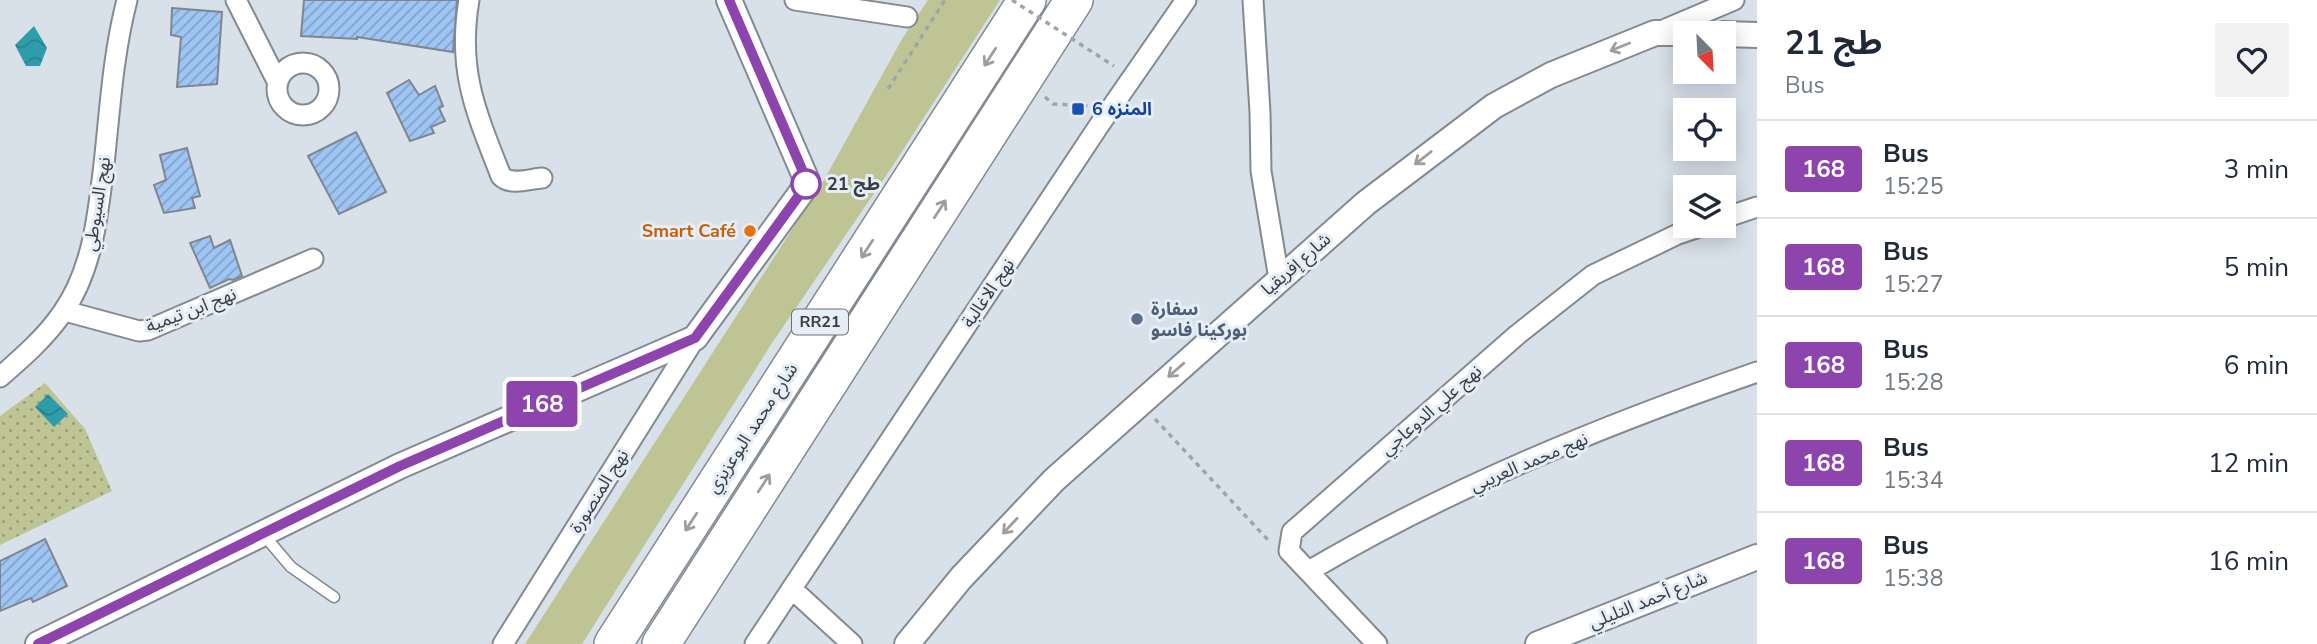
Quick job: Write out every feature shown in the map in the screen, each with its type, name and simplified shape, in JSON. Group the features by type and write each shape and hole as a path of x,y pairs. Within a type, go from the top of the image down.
{"highway":[{"name":"شارع محمد البوعزيزي","path":"613,644 1027,0"},
{"name":"RR21","path":"662,644 1074,0"}],"street":[{"name":"نهج السيوطي","path":"0,377 39,342 65,311 86,265 96,229 120,25 127,0"},
{"path":"236,0 277,81"},
{"path":"469,0 464,40 471,95 501,176 506,181 542,178"},
{"path":"38,644 400,466 695,338 807,181 729,0"},
{"path":"796,0 906,17"},
{"name":"نهج الاغالبة","path":"755,644 1100,124 1186,0"},
{"path":"1253,0 1261,171 1279,279"},
{"path":"1655,33 1726,2"},
{"name":"شارع إفريقيا","path":"906,644 961,578 1054,480 1366,203 1494,106 1551,75 1655,33 1673,33"},
{"path":"1736,34 1757,35"},
{"path":"1736,214 1757,207"},
{"name":"نهج علي الدوعاجي","path":"1289,551 1292,532 1517,335 1593,275 1673,236"},
{"name":"نهج ابن تيمية","path":"65,311 139,331 148,330 313,259"},
{"name":"نهج المنصورة","path":"503,644 695,338"},
{"name":"نهج محمد العريبي","path":"1309,571 1405,517 1536,456 1757,372"},
{"path":"1289,551 1377,644"},
{"name":"شارع أحمد التليلي","path":"1538,644 1757,557"},
{"path":"792,589 852,644"}],"lane":[{"path":"263,534 291,567 334,597"}],"path":[{"path":"888,89 945,0"},
{"path":"1012,0 1114,66"},
{"path":"1023,80 1054,104 1090,106"},
{"path":"1139,403 1270,542 1289,551"}],"green space":[{"path":"928,0 1000,0 890,170 772,343 582,644 525,644 824,180 902,39"},
{"path":"45,383 85,429 112,491 0,545 0,416"}],"water":[{"path":"34,26 47,48 40,66 26,66 15,45"},
{"path":"48,394 68,414 54,427 35,407"}],"building":[{"path":"304,0 457,0 453,52 357,37 301,36"},
{"path":"172,8 222,12 217,84 177,87 181,37 171,35"},
{"path":"409,80 419,95 435,86 443,106 439,108 445,121 431,127 434,133 410,141 387,93"},
{"path":"356,132 386,192 339,214 308,156"},
{"path":"187,148 200,196 192,198 195,208 164,213 154,185 166,180 160,155"},
{"path":"210,236 214,248 230,240 242,276 210,288 190,243"},
{"path":"45,539 67,586 33,602 31,598 0,611 0,561"}],"bus line":[{"name":"168","path":"38,644 400,466 695,338 807,181 729,0"}],"place":[{"name":"المنزه 6","path":"1078,109"},
{"name":"طج 21","path":"806,184"},
{"name":"Smart Café","path":"750,231"},
{"name":"سفارة بوركينا فاسو","path":"1137,319"}]}
